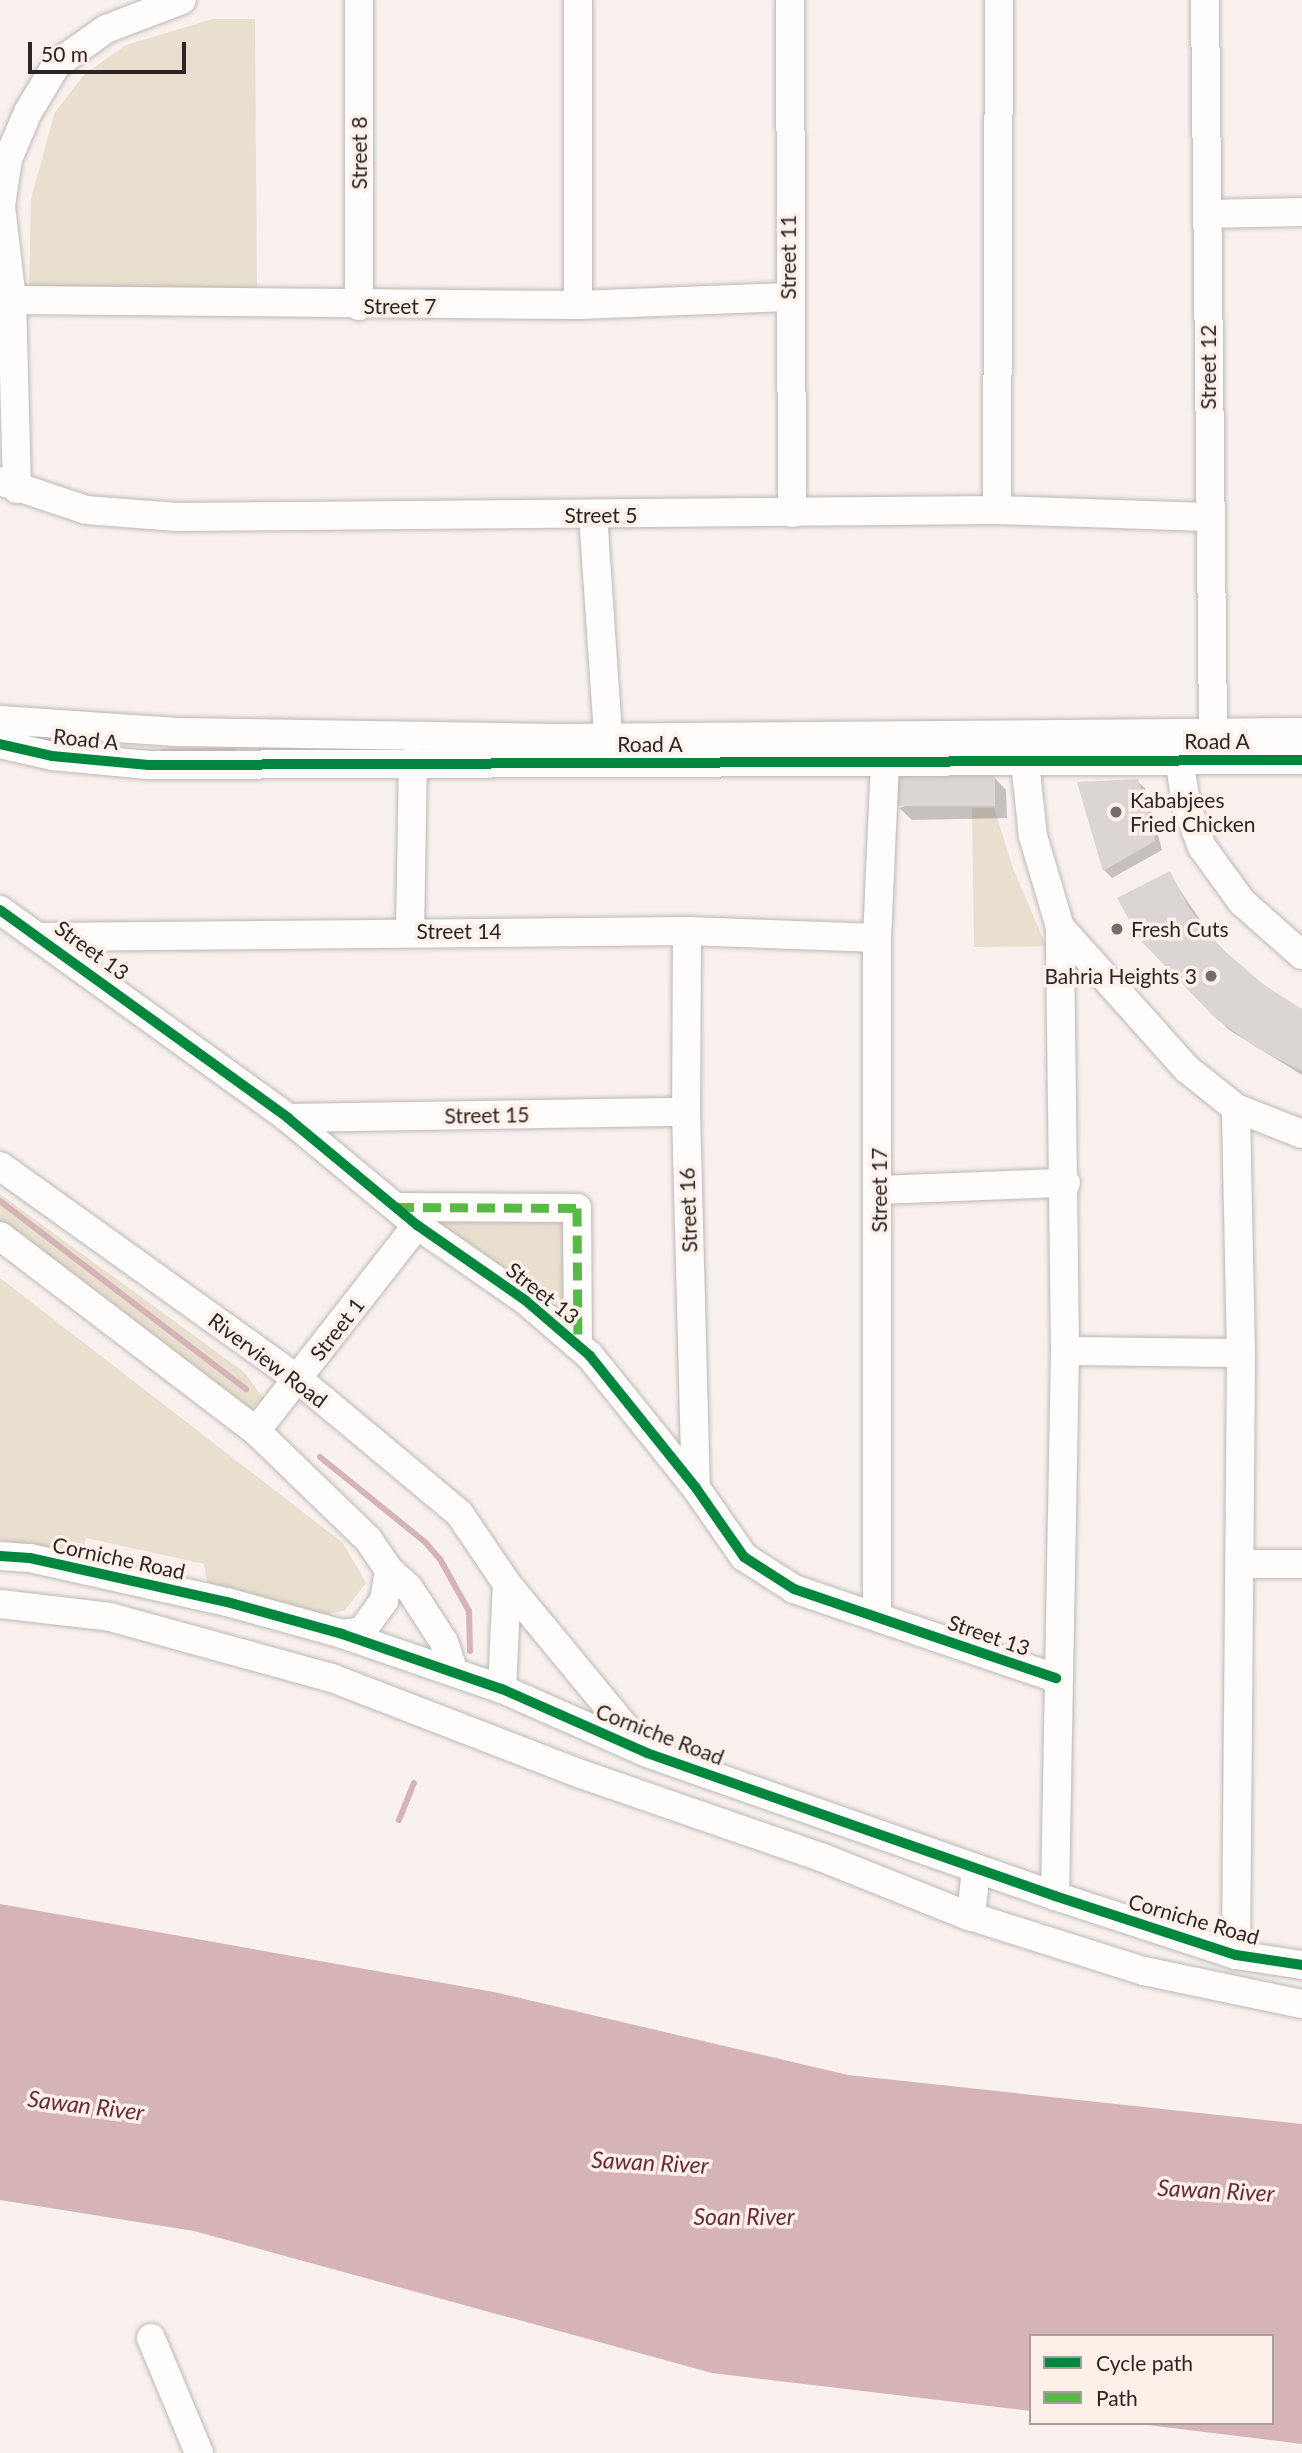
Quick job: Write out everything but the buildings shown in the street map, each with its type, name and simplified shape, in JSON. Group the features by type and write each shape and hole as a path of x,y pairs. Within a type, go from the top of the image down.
{"street":[{"path":"8,485 12,300 1,206 8,159 28,111 57,64 106,29 181,0"},
{"name":"Street 8","path":"359,0 359,306"},
{"path":"578,0 578,305"},
{"name":"Street 11","path":"790,0 788,297 792,513"},
{"path":"997,510 999,0"},
{"name":"Street 12","path":"1205,0 1209,214 1208,517 1213,733"},
{"path":"1209,214 1302,212"},
{"name":"Street 7","path":"12,300 359,306 578,305 788,297"},
{"name":"Street 5","path":"8,485 86,510 177,517 997,510 1208,517"},
{"path":"593,515 608,736"},
{"name":"Road A","path":"0,720 177,733 608,736 1302,732"},
{"path":"1021,733 1027,761 1033,836 1060,927 1066,1183 1065,1351 1056,1678 1055,1896"},
{"name":"Road A","path":"0,744 52,756 149,765 413,761 1302,760"},
{"path":"1179,760 1187,808 1202,847 1242,902 1302,955"},
{"path":"410,932 413,761"},
{"name":"Street 17","path":"877,1617 880,1190 877,938 885,762"},
{"name":"Street 13","path":"0,910 41,937 288,1118 407,1216 525,1300 578,1345 696,1488 744,1557 794,1589 1056,1678"},
{"path":"1060,927 1187,1069 1236,1108 1302,1134"},
{"name":"Street 14","path":"41,937 687,931 877,938"},
{"name":"Street 16","path":"687,931 686,1112 696,1488"},
{"path":"1236,1108 1241,1353 1236,1955"},
{"name":"Street 15","path":"288,1118 686,1112"},
{"name":"Riverview Road","path":"0,1166 298,1379 459,1513 507,1584 647,1753"},
{"path":"880,1190 1066,1183"},
{"path":"407,1216 578,1208 578,1345"},
{"name":"Street 1","path":"256,1432 298,1379 407,1216"},
{"path":"0,1236 256,1432 368,1539 389,1570 408,1587 444,1642 454,1672"},
{"path":"1065,1351 1241,1353"},
{"name":"Corniche Road","path":"0,1556 30,1558 227,1602 342,1634 502,1689 647,1753 1055,1896 1236,1955 1302,1965"},
{"path":"1241,1564 1302,1564"},
{"path":"342,1634 362,1632 384,1601 389,1570"},
{"path":"502,1689 507,1584"},
{"path":"0,1604 110,1617 332,1678 971,1917 1144,1971 1302,2004"},
{"path":"971,1917 976,1868"},
{"path":"151,2338 199,2453"}],"shaded area":[{"path":"213,19 255,19 257,300 29,296 31,199 55,112 85,74 126,45"},
{"path":"972,808 994,808 1013,868 1046,946 974,947"},
{"path":"0,1194 244,1372 264,1399 250,1409 0,1230"},
{"path":"571,1206 574,1327 403,1207"},
{"path":"0,1278 343,1543 366,1583 345,1610 313,1618 207,1582 204,1564 86,1538 81,1555 0,1540"}],"water":[{"name":"Soan River","path":"0,1904 494,1992 848,2075 1302,2124 1302,2444 1147,2425 1274,2425 1274,2334 1029,2334 1029,2411 712,2373 194,2231 0,2200"}],"waterway":[{"path":"32,735 86,745"},
{"path":"163,752 233,751"},
{"path":"0,1201 246,1389"},
{"path":"320,1457 425,1542 440,1559 469,1611 470,1651"},
{"path":"399,1820 414,1783"}],"marked path":[{"path":"396,1207 577,1208 578,1345"}],"cycle path":[{"path":"0,744 52,756 149,765 1302,760"},
{"path":"0,910 288,1118 417,1225 525,1300 590,1356 696,1488 744,1557 794,1589 1056,1678"},
{"path":"0,1556 30,1558 227,1602 342,1634 502,1689 647,1753 1055,1896 1236,1955 1302,1965"}],"place":[{"name":"Kababjees Fried Chicken","path":"1116,812"},
{"name":"Fresh Cuts","path":"1117,929"},
{"name":"Bahria Heights 3","path":"1211,976"}],"water label":[{"name":"Sawan River","path":"86,2105"},
{"name":"Sawan River","path":"650,2162"},
{"name":"Sawan River","path":"1216,2190"}]}
